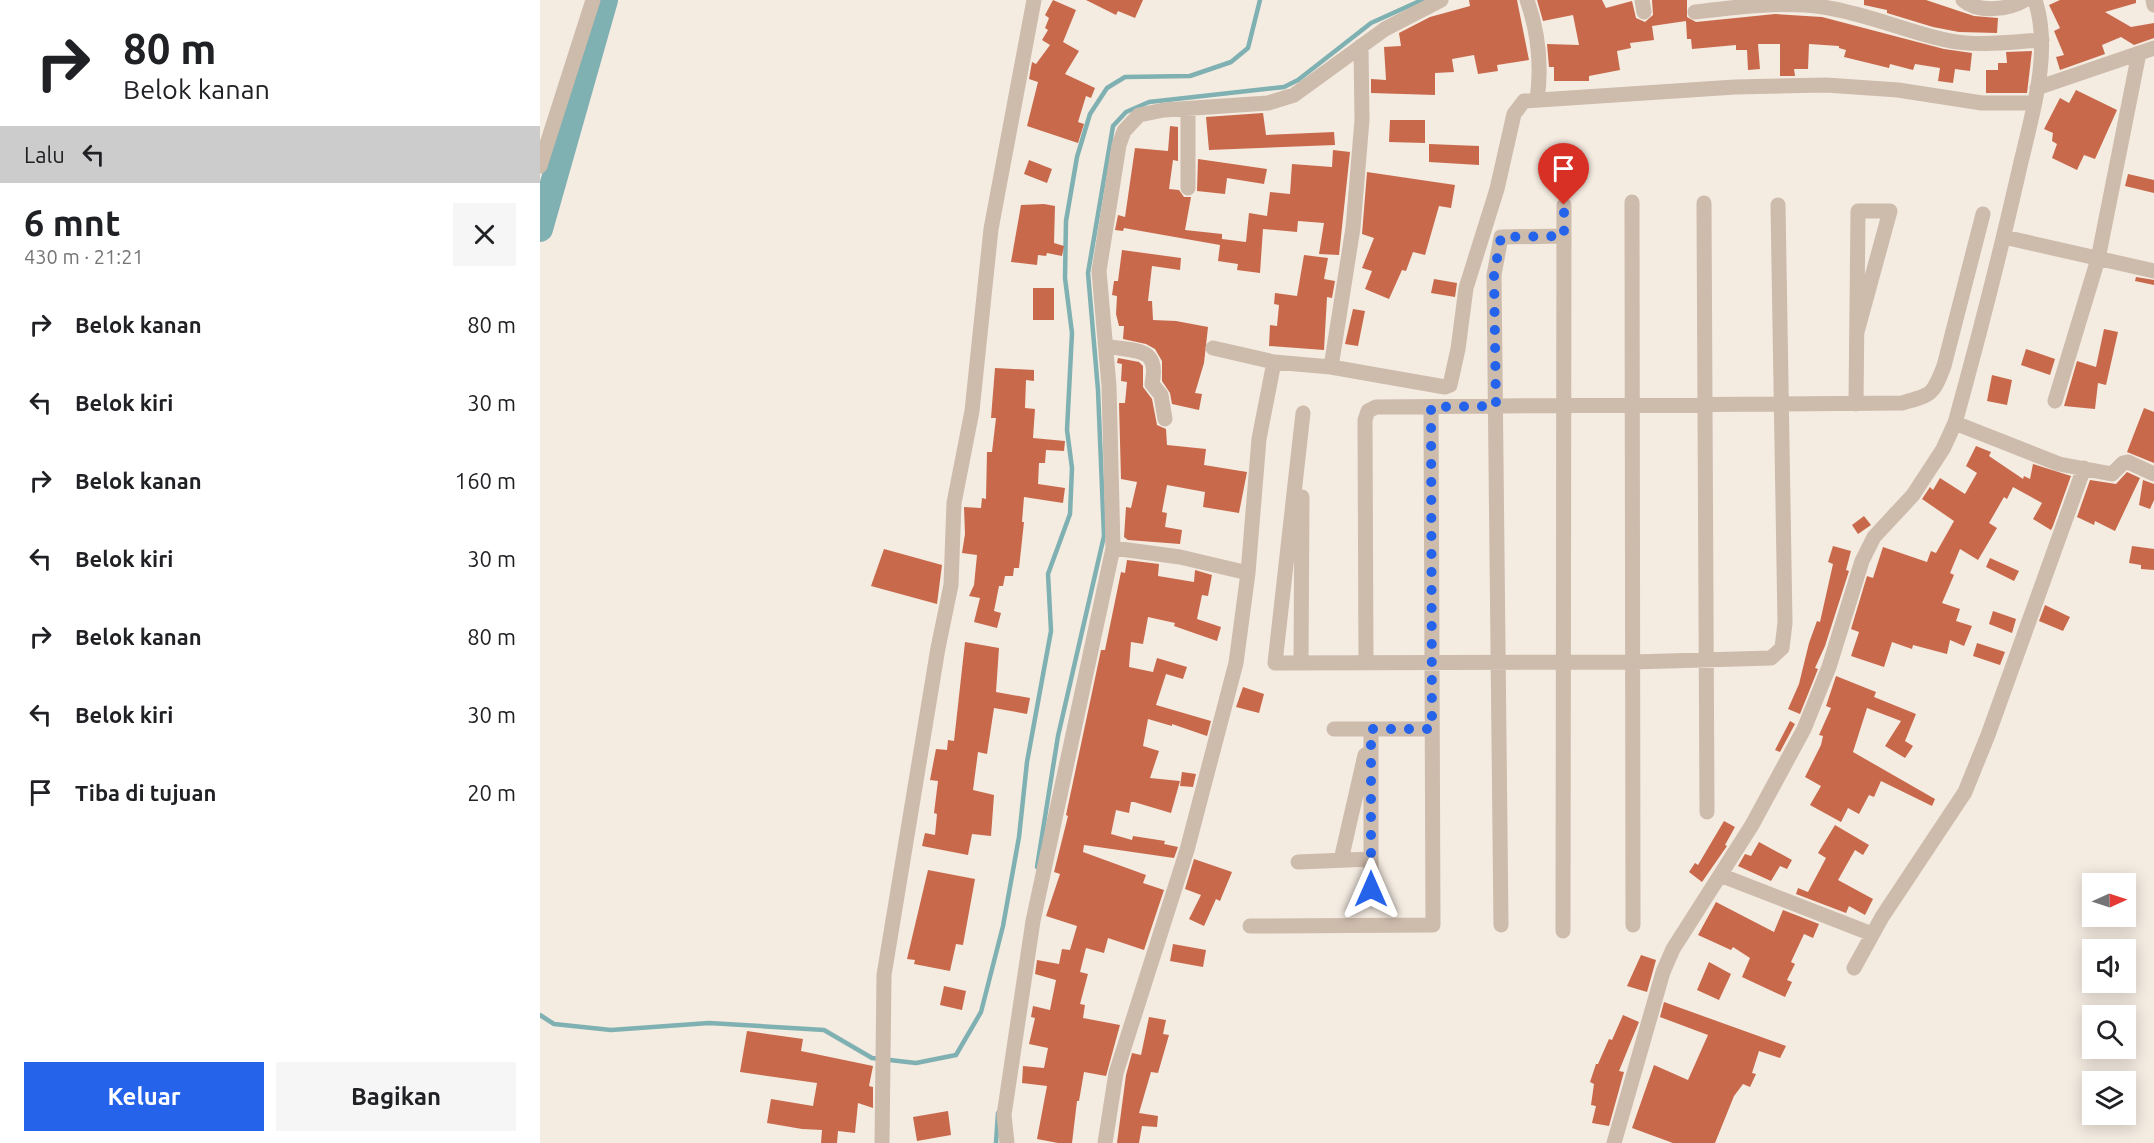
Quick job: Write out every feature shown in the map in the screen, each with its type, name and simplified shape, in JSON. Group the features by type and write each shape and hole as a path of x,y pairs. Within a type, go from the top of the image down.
{"street":[{"path":"540,166 592,0"},
{"path":"882,1143 884,975 938,648 951,585 954,503 972,411 991,230 1034,0"},
{"path":"1007,1143 1004,1115 1033,921 1113,548 1106,346 1099,271 1119,145 1124,131 1138,115 1268,104 1294,95 1385,29 1441,0"},
{"path":"1527,0 1539,40 1541,72 1537,100"},
{"path":"1962,0 1968,4 1986,8 2001,7 2025,0"},
{"path":"1614,1143 1663,972 1673,949 1752,825 1804,729 1829,667 1862,561 1874,537 1913,495 1943,449 1955,423 2004,237 2035,96 2042,40 2035,0"},
{"path":"2153,0 2154,4"},
{"path":"1695,12 1757,3 1822,7 1884,21 1948,41 2001,43 2042,40"},
{"path":"1331,368 1353,228 1362,120 1361,46"},
{"path":"1213,348 1274,362 1331,368 1445,387 1450,385 1466,288 1497,189 1514,114 1524,101 1735,87 1826,85 1898,90 1982,103 2035,96 2154,48"},
{"path":"2055,401 2098,259 2139,54"},
{"path":"1188,109 1188,188"},
{"path":"1632,202 1633,925"},
{"path":"1704,202 1707,812"},
{"path":"1563,931 1564,205"},
{"path":"1301,663 1303,413 1275,663 1301,663 1366,663 1432,663 1498,663 1707,661 1771,658 1777,654 1784,642 1778,205"},
{"path":"1856,404 1858,211 1890,211 1857,332"},
{"path":"1366,663 1365,420 1368,411 1376,407 1902,403 1923,397 1935,389 1958,312 1983,214"},
{"path":"1501,925 1494,275 1501,237 1564,236"},
{"path":"2004,237 2154,271"},
{"path":"1958,312 1984,317"},
{"path":"1106,346 1145,353 1151,357 1155,368 1152,384 1161,395 1165,419"},
{"path":"1105,1143 1116,1073 1187,850 1236,663 1248,573 1259,439 1274,362"},
{"path":"1250,926 1433,926 1431,407"},
{"path":"1955,423 2059,464 2112,474 2123,463 2128,462 2154,474"},
{"path":"1854,968 1872,934 1965,792 1988,735 2084,468"},
{"path":"1113,548 1180,557 1248,573"},
{"path":"1334,729 1432,729"},
{"path":"1371,729 1371,889"},
{"path":"1341,860 1371,729"},
{"path":"1298,862 1371,859"},
{"path":"1720,875 1872,934"}],"building":[{"path":"1053,0 1076,10 1063,42 1079,51 1065,74 1095,88 1091,98 1086,96 1078,122 1084,124 1078,143 1027,126 1038,82 1029,79 1032,62 1036,64 1050,45 1042,40 1048,30 1045,28 1049,18 1045,15"},
{"path":"1086,0 1143,0 1135,18 1118,11 1116,15"},
{"path":"1469,0 1517,0 1529,60 1497,65 1498,71 1478,74 1474,55 1452,59 1454,72 1435,73 1435,95 1371,93 1371,79 1386,80 1384,47 1401,46 1399,33 1430,17 1470,6"},
{"path":"1537,0 1602,0 1606,8 1632,1 1636,18 1645,22 1653,15 1652,0 1687,0 1687,17 1696,22 1775,14 1822,17 1944,49 1972,53 1970,71 1955,69 1953,83 1938,81 1940,68 1915,64 1913,70 1890,64 1889,68 1844,57 1846,50 1839,46 1809,44 1808,69 1794,69 1795,76 1780,76 1780,44 1758,44 1760,69 1748,70 1747,50 1736,50 1736,45 1692,49 1691,39 1687,39 1686,21 1652,26 1654,40 1630,43 1631,48 1617,51 1620,70 1589,76 1589,81 1554,81 1554,67 1549,67 1547,44 1579,45 1573,15 1543,21"},
{"path":"1864,0 1926,0 1974,16 1998,18 1997,33 1959,32 1933,27 1887,13 1887,10 1864,5"},
{"path":"2060,0 2136,0 2136,3 2105,12 2131,27 2154,23 2154,38 2134,45 2121,37 2102,45 2105,54 2060,70 2056,57 2064,55 2054,31 2060,28 2049,5"},
{"path":"2032,51 2027,93 1986,93 1986,70 1998,70 1998,63 2007,63 2006,52"},
{"path":"2076,90 2117,110 2095,159 2084,155 2077,170 2052,158 2057,144 2052,141 2053,133 2044,129 2060,98 2069,103"},
{"path":"1263,113 1266,135 1334,132 1335,145 1209,150 1206,117"},
{"path":"1390,120 1425,120 1425,143 1389,142"},
{"path":"1170,126 1178,127 1178,161 1173,160 1169,189 1179,190 1184,197 1191,197 1185,230 1222,234 1222,239 1246,242 1249,213 1267,216 1270,192 1290,194 1292,164 1332,167 1333,150 1350,152 1339,255 1319,254 1324,223 1298,221 1297,232 1263,229 1260,273 1237,270 1238,264 1218,261 1220,245 1124,228 1123,231 1115,230 1118,215 1125,217 1135,148 1168,151"},
{"path":"1429,144 1479,146 1479,165 1429,162"},
{"path":"1198,159 1267,169 1264,184 1227,178 1225,194 1197,191"},
{"path":"1029,160 1052,169 1047,183 1024,174"},
{"path":"1367,172 1455,185 1451,208 1439,206 1425,255 1413,252 1406,271 1402,270 1389,299 1365,289 1372,271 1362,268 1374,238 1362,234"},
{"path":"2128,174 2154,180 2154,193 2125,186"},
{"path":"1021,205 1055,206 1054,243 1064,246 1062,256 1047,253 1046,256 1038,255 1037,265 1011,262"},
{"path":"1122,250 1181,258 1180,270 1152,266 1148,301 1152,301 1153,320 1176,321 1208,327 1204,363 1195,393 1202,394 1199,410 1172,404 1170,393 1162,381 1162,361 1155,349 1146,344 1123,339 1124,326 1119,326 1116,314 1117,296 1112,295 1114,281 1118,281"},
{"path":"1304,255 1328,258 1324,279 1335,281 1332,298 1327,297 1324,350 1269,346 1270,325 1277,326 1279,305 1274,304 1275,293 1297,296"},
{"path":"2136,277 2154,280 2154,285 2135,281"},
{"path":"1434,279 1457,283 1455,297 1431,293"},
{"path":"1033,288 1054,288 1054,320 1033,320"},
{"path":"1353,309 1365,311 1358,346 1345,344"},
{"path":"2104,329 2118,332 2106,385 2098,383 2095,409 2064,406 2077,361 2096,367"},
{"path":"2026,349 2055,359 2050,375 2021,365"},
{"path":"1118,358 1139,362 1143,366 1143,387 1152,399 1157,425 1166,429 1167,445 1206,449 1204,465 1247,472 1239,513 1203,507 1205,492 1167,485 1162,512 1167,513 1165,527 1182,530 1180,544 1128,540 1124,537 1126,507 1131,508 1137,482 1121,479 1119,403 1125,403 1127,382 1121,381 1122,364 1117,363"},
{"path":"995,368 1034,370 1034,381 1026,380 1025,408 1035,409 1033,438 1065,441 1064,451 1046,450 1045,463 1039,463 1038,484 1065,488 1063,503 1024,497 1019,568 1014,568 1013,576 1005,576 1003,586 999,586 994,611 1001,613 997,628 974,622 980,598 969,596 974,585 977,555 962,553 965,534 964,507 981,508 982,498 986,499 987,452 992,452 996,418 991,418"},
{"path":"1992,375 2012,380 2007,405 1987,401"},
{"path":"2144,408 2154,412 2154,463 2127,452"},
{"path":"1976,446 1991,452 1989,456 2023,479 2024,476 2030,479 2033,464 2071,476 2051,530 2033,519 2042,503 2013,487 2007,499 2004,497 1989,523 1997,528 1978,560 1960,549 1950,573 1954,575 1942,603 1960,609 1956,621 1972,626 1964,646 1950,640 1947,654 1913,645 1912,649 1892,642 1884,667 1851,656 1859,632 1851,629 1867,576 1873,578 1883,547 1927,562 1931,551 1936,553 1954,521 1922,499 1930,487 1933,490 1940,478 1965,494 1977,473 1966,466"},
{"path":"2127,472 2140,478 2115,531 2095,521 2094,525 2077,517 2090,480 2116,484"},
{"path":"2143,480 2154,484 2154,500 2150,509 2139,505"},
{"path":"1864,516 1871,525 1858,534 1852,525"},
{"path":"1833,546 1851,551 1846,570 1849,571 1825,646 1815,668 1818,669 1800,714 1788,709 1799,684 1817,621 1820,622 1833,564 1828,562"},
{"path":"2132,546 2154,549 2154,570 2141,569 2141,565 2129,563"},
{"path":"884,549 942,565 937,604 871,586"},
{"path":"1990,558 2019,571 2014,581 1986,567"},
{"path":"1127,560 1159,564 1158,576 1194,582 1195,570 1212,575 1208,596 1202,595 1197,619 1221,627 1217,641 1174,626 1175,623 1148,617 1143,644 1131,642 1129,667 1153,672 1157,658 1187,667 1183,679 1166,674 1156,705 1211,721 1207,736 1172,724 1172,726 1148,719 1143,746 1159,751 1150,778 1180,781 1171,813 1134,802 1131,802 1129,813 1116,810 1111,834 1132,840 1133,836 1165,841 1164,844 1178,847 1174,858 1084,845 1083,852 1146,875 1143,883 1164,890 1144,950 1108,938 1104,953 1086,948 1080,972 1088,974 1080,1004 1085,1005 1083,1018 1120,1025 1106,1076 1084,1072 1079,1101 1077,1101 1072,1143 1058,1143 1037,1139 1047,1086 1022,1083 1023,1066 1044,1068 1048,1048 1029,1044 1035,1018 1031,1017 1033,1006 1050,1010 1056,980 1035,974 1037,960 1059,964 1062,949 1070,950 1077,926 1046,916 1060,874 1054,872 1068,816 1066,815 1101,650 1105,650 1121,572 1125,573"},
{"path":"2045,605 2070,617 2063,631 2039,621"},
{"path":"1993,611 2016,619 2012,633 1989,624"},
{"path":"965,642 999,648 996,692 1030,698 1027,714 994,708 987,754 978,752 973,790 994,795 991,836 972,834 968,855 922,846 925,833 935,835 937,814 934,813 938,781 930,780 936,749 947,750 948,740 954,741"},
{"path":"1977,643 2005,652 2000,665 1973,656"},
{"path":"1836,676 1876,692 1874,697 1916,714 1905,741 1913,746 1905,758 1885,746 1901,721 1867,708 1853,752 1935,799 1932,806 1881,781 1874,797 1869,795 1859,814 1848,808 1841,822 1810,805 1821,786 1805,777 1821,745 1823,736 1819,735 1831,708 1826,706"},
{"path":"1243,687 1264,694 1259,713 1236,707"},
{"path":"1790,721 1795,724 1780,752 1775,750"},
{"path":"1182,772 1196,774 1193,787 1180,786"},
{"path":"1724,821 1735,827 1725,845 1727,846 1702,882 1689,872 1695,863 1698,865"},
{"path":"1835,825 1869,845 1863,855 1855,850 1838,880 1873,899 1865,915 1849,906 1846,913 1796,894 1798,888 1808,892 1826,858 1818,853"},
{"path":"1759,842 1792,860 1787,869 1780,866 1771,881 1738,866 1745,854 1751,856"},
{"path":"1194,859 1232,872 1220,901 1216,899 1204,926 1189,919 1201,895 1185,889"},
{"path":"928,870 975,879 963,945 956,944 950,971 914,964 915,960 907,959"},
{"path":"1716,902 1774,932 1783,910 1819,924 1813,938 1804,934 1791,962 1795,964 1787,980 1792,982 1785,997 1742,977 1750,958 1733,947 1731,950 1698,935"},
{"path":"1173,944 1206,950 1203,967 1170,961"},
{"path":"1641,955 1656,960 1647,992 1627,986"},
{"path":"1709,962 1731,974 1719,1000 1697,990"},
{"path":"944,986 966,991 962,1010 940,1005"},
{"path":"1664,1002 1786,1046 1780,1058 1759,1051 1752,1073 1756,1074 1750,1087 1743,1084 1734,1096 1715,1143 1673,1143 1632,1128 1654,1065 1688,1080 1708,1035 1660,1017"},
{"path":"1623,1015 1639,1022 1619,1071 1624,1072 1609,1126 1592,1123 1596,1106 1591,1105 1594,1084 1590,1082 1596,1064 1609,1039 1612,1040"},
{"path":"1149,1017 1166,1020 1163,1034 1169,1035 1158,1073 1151,1072 1139,1113 1158,1116 1157,1127 1142,1126 1139,1143 1117,1143 1126,1075 1132,1053 1141,1055"},
{"path":"747,1031 803,1039 801,1051 873,1066 869,1086 873,1087 873,1108 858,1103 855,1133 838,1131 837,1143 821,1143 822,1130 767,1123 771,1099 813,1106 817,1083 740,1072"},
{"path":"948,1111 951,1135 917,1141 913,1117"}],"waterway":[{"path":"540,229 605,0"},
{"path":"540,1015 554,1024 611,1030 709,1023 824,1030 872,1058 916,1063 956,1055 981,1012 1003,926 1019,837 1027,762 1051,631 1048,574 1070,514 1072,468 1067,430 1072,333 1065,278 1066,221 1077,157 1090,114 1107,88 1125,77 1190,76 1231,62 1248,48 1260,0"},
{"path":"1037,867 1058,736 1104,536 1098,390 1088,273 1113,126 1126,112 1149,102 1284,87 1298,80 1371,23 1422,0"},
{"path":"996,1143 998,1113"}],"route":[{"path":"1371,889 1371,729 1432,729 1431,407 1496,406 1494,275 1501,237 1564,236 1564,205"}]}
